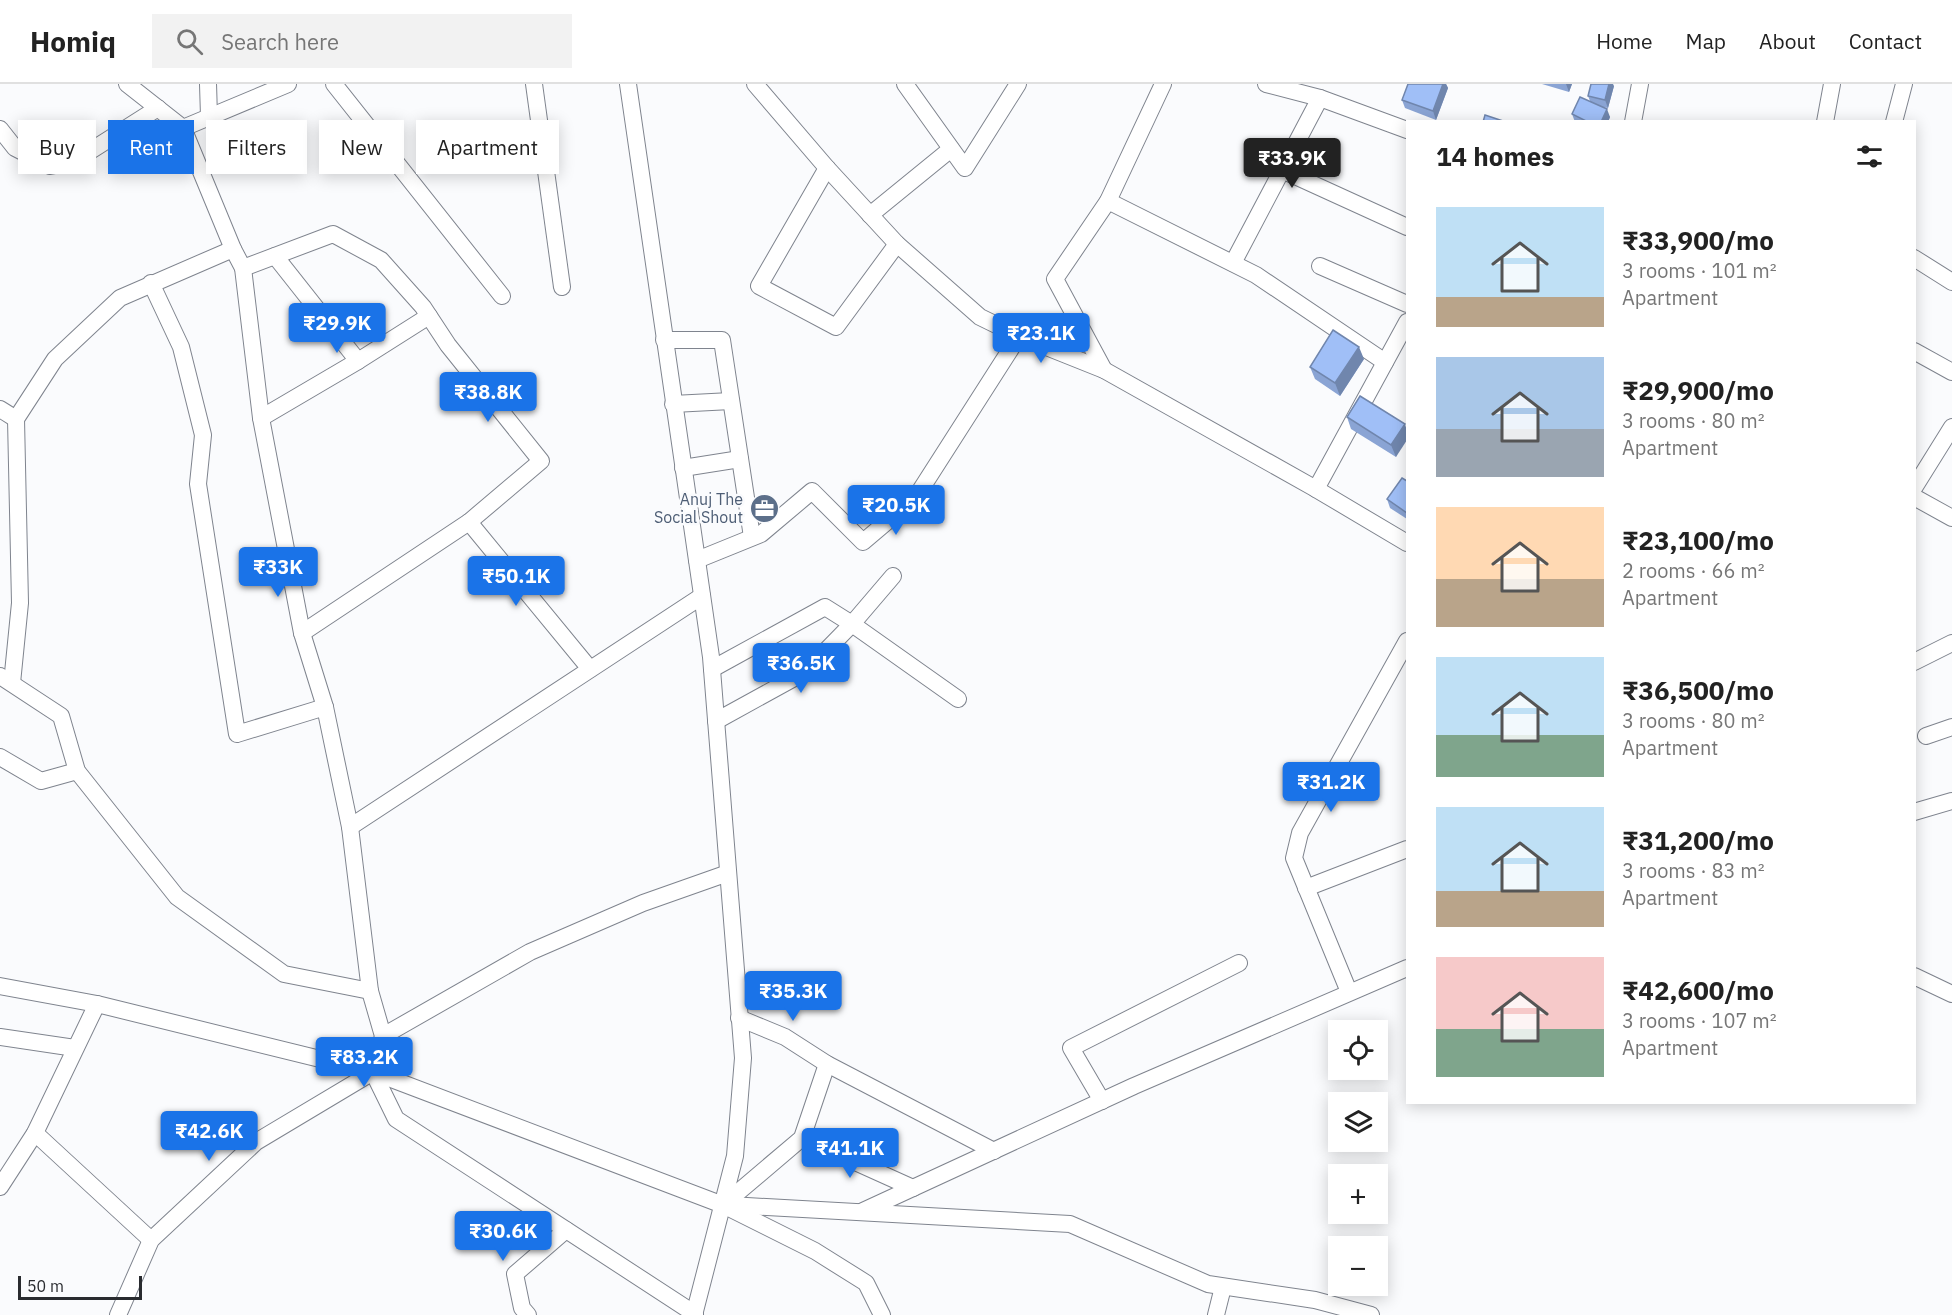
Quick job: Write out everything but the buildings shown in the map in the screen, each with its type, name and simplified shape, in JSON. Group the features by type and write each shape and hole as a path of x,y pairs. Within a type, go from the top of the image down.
{"street":[{"path":"127,84 173,120"},
{"path":"208,84 208,116"},
{"path":"194,123 288,84"},
{"path":"334,84 502,296"},
{"path":"534,84 562,286"},
{"path":"194,155 243,268 261,418 302,633 325,706 350,827 370,991 383,1036 374,1072 396,1119 695,1314 735,1156 742,1058 712,669 628,84"},
{"path":"755,84 827,168 897,244 980,317 1018,336 1104,370 1406,542"},
{"path":"905,84 965,168 1018,84"},
{"path":"1104,370 1055,279 1108,201 1163,84"},
{"path":"1266,84 1320,99 1406,130"},
{"path":"1633,120 1640,84"},
{"path":"1825,120 1832,84"},
{"path":"1895,120 1904,84"},
{"path":"1233,263 1320,99"},
{"path":"0,129 15,148 50,166 73,162 158,108"},
{"path":"870,215 951,149"},
{"path":"827,168 759,286 836,327 897,244"},
{"path":"1282,170 1406,227"},
{"path":"1108,201 1256,275 1384,362"},
{"path":"243,268 333,234 381,260 429,316 448,345 542,461 469,522 302,633"},
{"path":"233,249 120,298 55,358 16,419 20,603 6,679 61,716 77,771 177,897 284,974 370,991"},
{"path":"275,256 358,361"},
{"path":"1916,259 1952,282"},
{"path":"1320,266 1406,304"},
{"path":"151,283 181,347 202,435 198,484 237,734 325,706"},
{"path":"261,418 429,316"},
{"path":"1316,489 1406,324"},
{"path":"697,560 761,534 812,491 863,542 916,497 1018,336"},
{"path":"664,340 722,340 752,537"},
{"path":"1916,352 1952,372"},
{"path":"674,404 731,401"},
{"path":"1362,403 1380,415"},
{"path":"0,409 16,419"},
{"path":"1916,485 1952,427"},
{"path":"682,468 740,459"},
{"path":"1916,498 1952,518"},
{"path":"469,522 590,669"},
{"path":"716,721 805,672 852,624 893,576"},
{"path":"350,827 702,596"},
{"path":"712,669 825,607 958,699"},
{"path":"1349,992 1294,858 1300,833 1406,642"},
{"path":"1916,661 1952,643"},
{"path":"1926,736 1952,727"},
{"path":"0,757 41,781 77,771"},
{"path":"1916,811 1952,801"},
{"path":"1306,888 1406,849"},
{"path":"383,1036 530,952 644,903 728,873"},
{"path":"1102,1101 1071,1048 1239,963"},
{"path":"861,1212 1102,1101 1406,968"},
{"path":"1916,977 1952,994"},
{"path":"0,986 97,1004 374,1072 723,1205 815,1251 866,1284 882,1315"},
{"path":"0,1187 34,1133 97,1004"},
{"path":"739,1018 785,1037 827,1064 994,1151"},
{"path":"0,1037 75,1048"},
{"path":"723,1205 802,1138 827,1064"},
{"path":"118,1315 151,1240 256,1142 374,1072"},
{"path":"34,1133 151,1240"},
{"path":"802,1138 913,1188"},
{"path":"723,1205 1071,1224 1208,1284 1315,1300 1371,1315"},
{"path":"528,1315 522,1308 515,1274 566,1230"},
{"path":"1216,1315 1223,1287"}],"place":[{"name":"Anuj The Social Shout","path":"764,508"}]}
